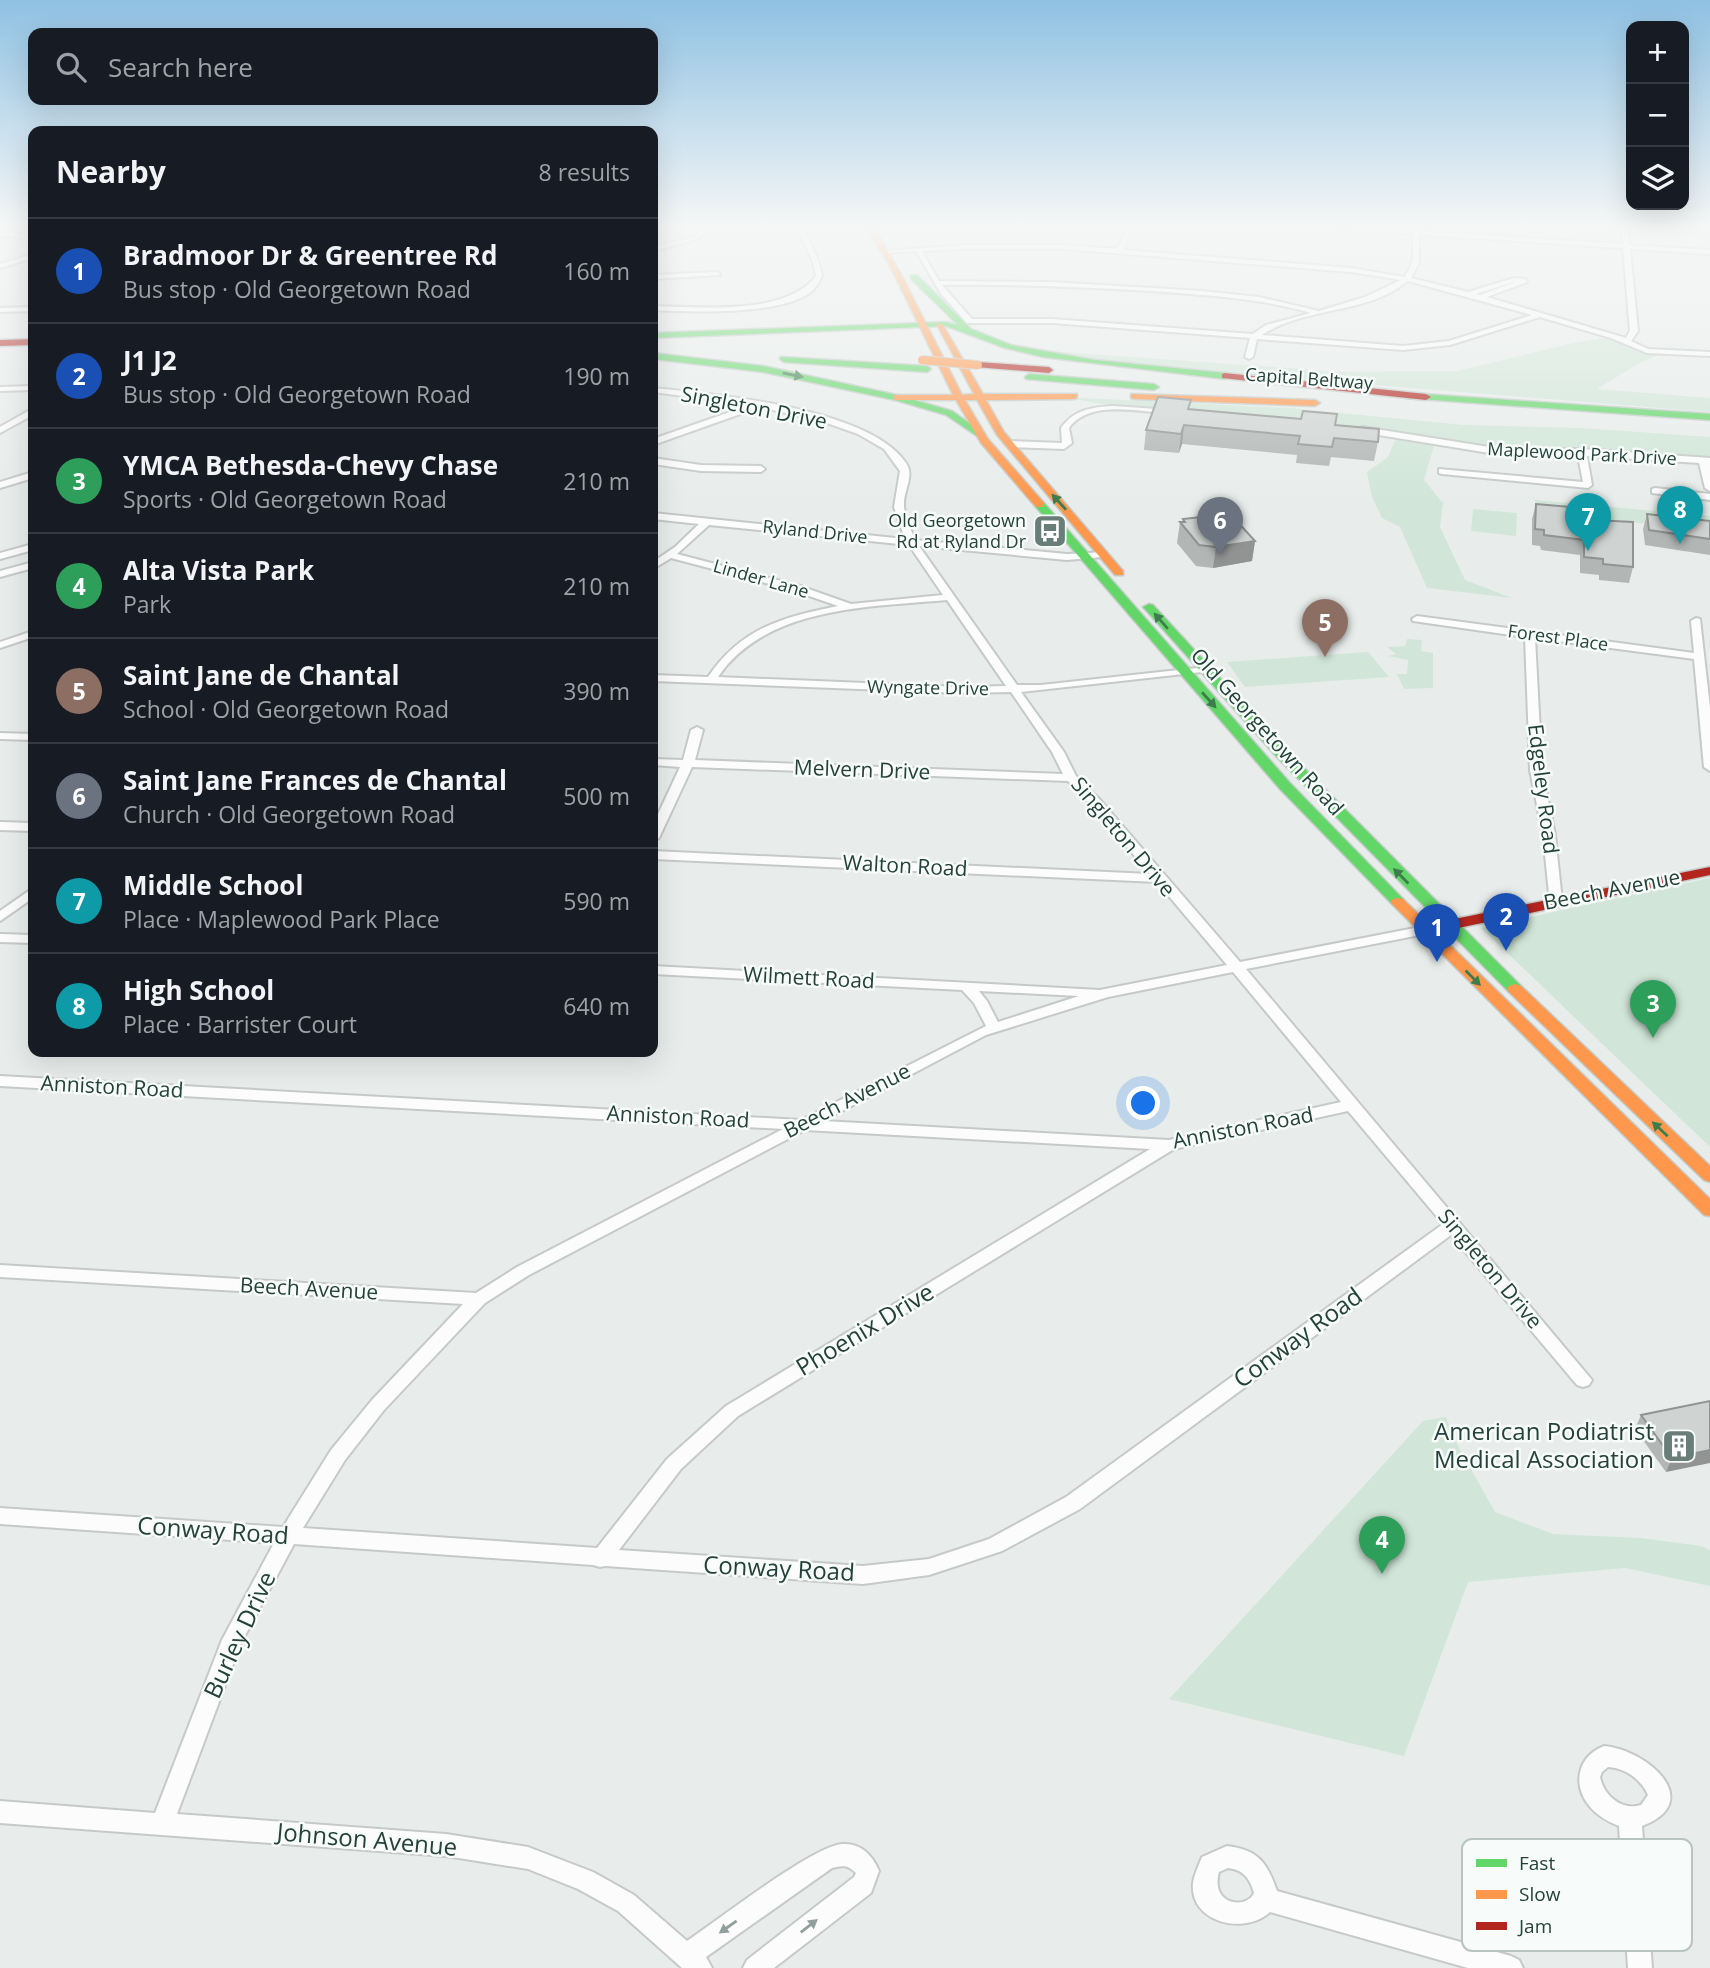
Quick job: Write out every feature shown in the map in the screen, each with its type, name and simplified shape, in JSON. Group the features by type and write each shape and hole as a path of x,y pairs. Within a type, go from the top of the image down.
{"main road":[{"path":"874,326 901,316"},
{"name":"Old Georgetown Road","path":"917,316 958,398 980,434 1183,671 1285,786 1425,930 1710,1210"},
{"name":"Old Georgetown Road","path":"934,316 978,398 1009,444 1202,669 1531,1006 1710,1176"},
{"path":"959,316 969,325 1005,345 1059,358 1427,402"},
{"path":"658,336 921,324 969,325"},
{"path":"0,343 28,342"},
{"name":"Capital Beltway","path":"658,342 764,348 924,365"},
{"path":"0,352 28,352"},
{"name":"Capital Beltway","path":"658,354 924,365 1427,402 1710,428"},
{"path":"658,355 763,369 897,398 952,414 980,434"},
{"path":"992,420 1010,406 1047,396"},
{"path":"897,398 1189,397 1427,402"},
{"name":"Capital Beltway","path":"1427,402 1710,417"},
{"name":"Beech Avenue","path":"1425,930 1710,871"}],"street":[{"path":"962,316 969,325 1052,321 1381,347 1424,347 1450,343 1536,316"},
{"path":"1248,357 1254,337 1269,327 1304,316"},
{"path":"1542,316 1663,353 1710,354"},
{"path":"1627,342 1634,331 1633,316"},
{"path":"0,389 28,388"},
{"name":"Singleton Drive","path":"658,391 759,405 838,424 874,439 892,451 904,466 905,479 898,506 911,542 1058,752 1072,778 1237,968 1583,1380"},
{"path":"658,440 759,405"},
{"path":"1025,464 1068,443 1065,428 1069,420 1092,410 1125,408 1185,414"},
{"path":"0,430 28,415"},
{"name":"Maplewood Park Drive","path":"1355,429 1508,453 1582,452 1706,461"},
{"path":"1009,444 1064,446"},
{"path":"1442,471 1588,485 1582,452"},
{"path":"1508,453 1512,478"},
{"path":"1706,461 1710,488"},
{"path":"658,462 714,469 761,469"},
{"path":"0,485 28,477"},
{"path":"1656,492 1710,496"},
{"name":"Ryland Drive","path":"658,517 1067,557 1103,554"},
{"path":"658,563 671,555 706,522"},
{"path":"0,556 28,548"},
{"name":"Linder Lane","path":"671,555 796,588 850,607"},
{"path":"0,574 28,566"},
{"path":"710,680 728,656 754,637 790,622 850,607 951,597"},
{"name":"Forest Place","path":"1417,619 1700,657"},
{"path":"1696,621 1710,768"},
{"name":"Edgeley Road","path":"1530,635 1536,770 1549,835 1555,901"},
{"path":"0,645 28,636"},
{"name":"Wyngate Drive","path":"658,678 962,690 1014,689 1202,669"},
{"path":"658,827 688,763 697,730"},
{"path":"0,736 28,737"},
{"name":"Melvern Drive","path":"658,762 1072,778"},
{"path":"0,826 28,827"},
{"name":"Walton Road","path":"658,855 1158,878"},
{"path":"0,917 28,895"},
{"name":"Beech Avenue","path":"0,1270 478,1299 523,1271 802,1123 981,1032 1105,993 1425,930"},
{"path":"0,938 28,939"},
{"name":"Wilmett Road","path":"658,970 1105,993"},
{"path":"966,986 980,1001 994,1028"},
{"name":"Anniston Road","path":"0,1081 1168,1145 1352,1105"},
{"name":"Phoenix Drive","path":"600,1559 674,1464 732,1411 1168,1145"},
{"name":"Conway Road","path":"0,1516 863,1575 929,1567 995,1545 1073,1503 1453,1225"},
{"name":"Burley Drive","path":"162,1824 232,1640 288,1536 338,1455 378,1405 478,1299"},
{"name":"Johnson Avenue","path":"0,1812 446,1845 528,1858 585,1880 626,1903 694,1961"},
{"path":"1630,1818 1631,1839"},
{"path":"694,1961 826,1859 844,1853 859,1857 867,1871 863,1885 755,1968"},
{"path":"1264,1899 1511,1968"}],"green space":[{"path":"1614,336 1647,351 1663,353 1636,365 1597,389 1710,398 1710,412 1224,373 1103,361 1033,350 1342,372 1458,371"},
{"path":"1063,397 1290,408 1463,425 1581,428 1710,437 1710,461 1607,453 1535,455 1435,442 1424,480 1443,503 1440,527 1465,580 1512,598 1427,588 1400,527 1382,518 1372,497 1367,472 1388,457 1397,436 1125,408"},
{"path":"1535,500 1710,516 1710,531 1568,515 1536,505"},
{"path":"1473,509 1517,513 1516,536 1471,531"},
{"path":"1407,639 1422,640 1421,651 1433,653 1433,688 1404,689 1397,674 1407,674 1408,660 1388,656 1396,654 1387,647 1405,646"},
{"path":"1368,652 1389,677 1245,687 1227,662"},
{"path":"1710,878 1710,1147 1481,928"},
{"path":"1446,1417 1459,1448 1495,1512 1553,1534 1641,1538 1701,1546 1710,1550 1710,1586 1625,1568 1468,1582 1404,1756 1169,1699 1423,1421"}],"building":[{"path":"1158,397 1191,400 1188,409 1301,419 1303,411 1337,414 1335,425 1379,429 1378,442 1334,438 1332,447 1298,444 1300,436 1184,425 1181,434 1146,430"},
{"path":"1536,504 1593,509 1594,520 1633,522 1633,567 1603,564 1603,559 1584,557 1584,540 1544,535 1544,530 1535,529"},
{"path":"1647,514 1710,521 1710,539 1649,530"},
{"path":"1201,517 1204,521 1235,519 1255,541 1216,547 1199,545 1180,522 1185,522 1183,519"},
{"name":"American Podiatrist Medical Association","path":"1710,1401 1710,1450 1672,1458 1641,1415"}],"traffic: fast":[{"path":"954,316 967,329"},
{"path":"658,336 946,324 1008,346 1043,354 1225,376"},
{"path":"658,357 763,369 897,398 949,413 980,434"},
{"path":"784,359 927,369"},
{"path":"1029,377 1154,387"},
{"path":"1409,396 1710,417"},
{"path":"1040,505 1285,786 1398,902"},
{"path":"1149,607 1283,755 1515,989"}],"traffic: slow":[{"path":"919,316 978,431 1040,505"},
{"path":"939,325 1000,433 1119,573"},
{"path":"922,360 978,365"},
{"path":"897,398 1074,396"},
{"path":"1134,396 1315,403"},
{"path":"1398,902 1710,1210"},
{"path":"1515,989 1710,1176"}],"traffic: jam":[{"path":"0,343 28,342"},
{"path":"978,365 1049,370"},
{"path":"1225,376 1426,397"},
{"path":"1425,930 1710,871"}],"place":[{"name":"Old Georgetown Rd at Ryland Dr","path":"1050,531"},
{"name":"High School","path":"1680,544"},
{"name":"Middle School","path":"1588,551"},
{"name":"Saint Jane Frances de Chantal","path":"1220,555"},
{"name":"Saint Jane de Chantal","path":"1325,657"},
{"name":"J1 J2","path":"1506,951"},
{"name":"Bradmoor Dr & Greentree Rd","path":"1437,962"},
{"name":"YMCA Bethesda-Chevy Chase","path":"1653,1038"},
{"name":"American Podiatrist Medical Association","path":"1679,1446"},
{"name":"Alta Vista Park","path":"1382,1574"}]}
